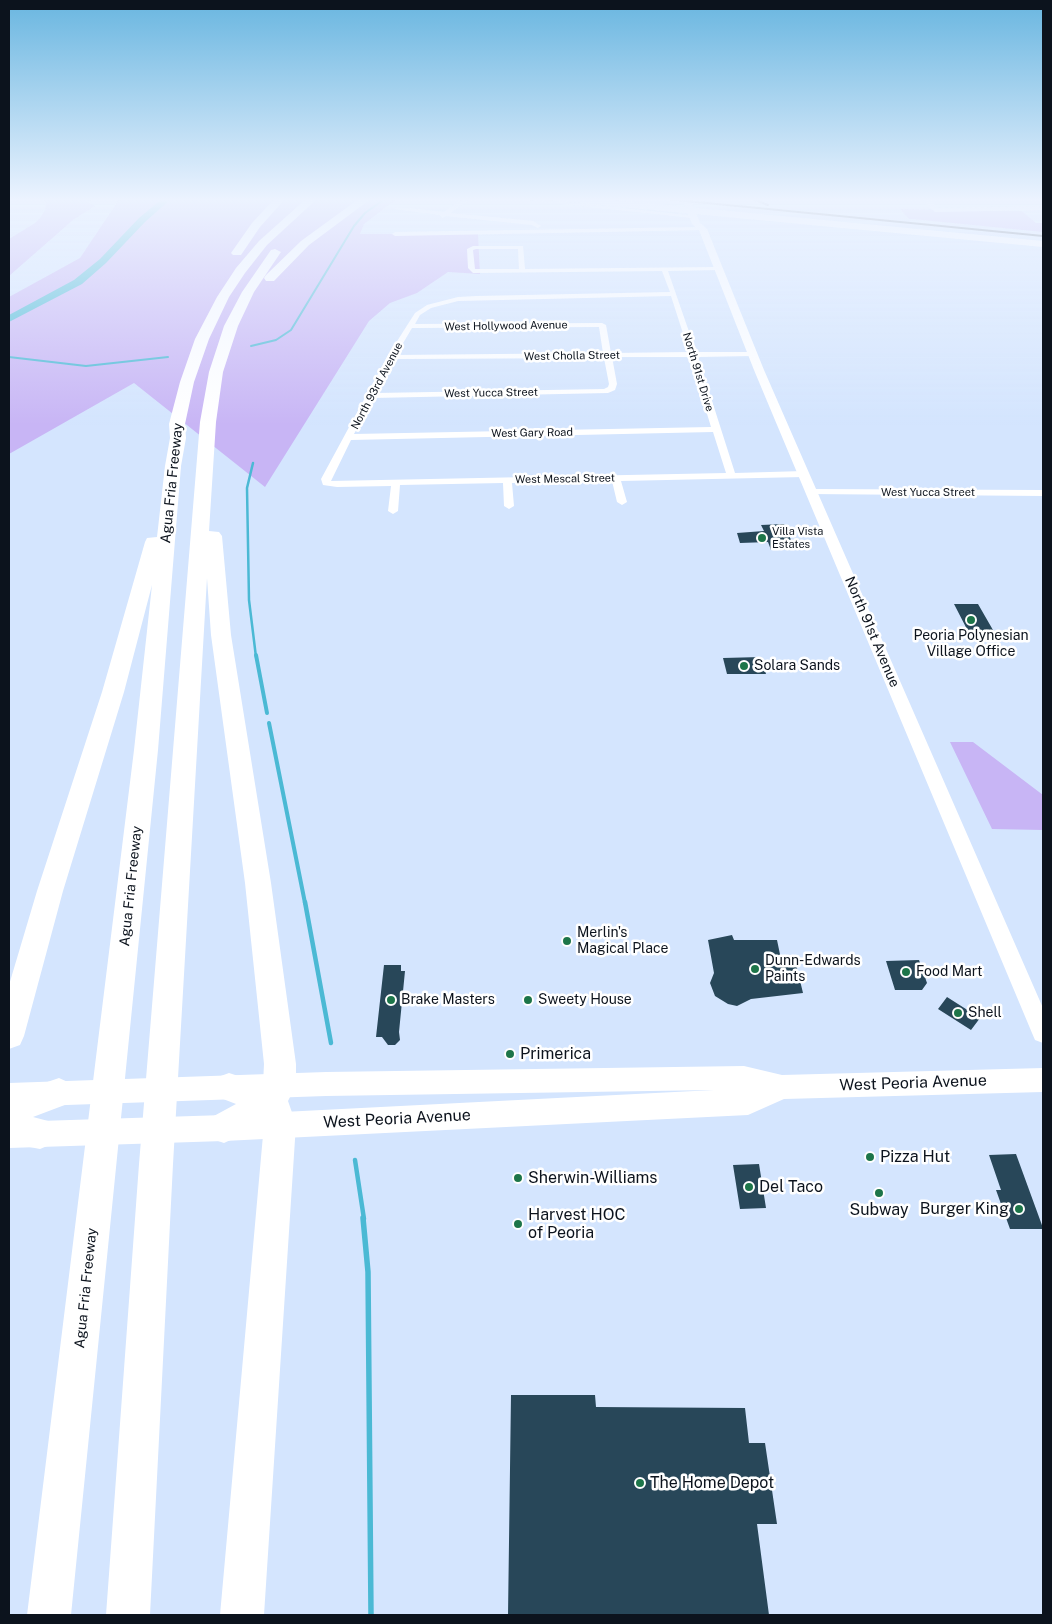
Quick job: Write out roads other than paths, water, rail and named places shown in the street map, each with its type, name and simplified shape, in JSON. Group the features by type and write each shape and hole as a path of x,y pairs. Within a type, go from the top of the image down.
{"highway":[{"path":"208,327 205,316 226,274"},
{"name":"Agua Fria Freeway","path":"49,1615 148,734 173,466 178,438 177,424 187,382 202,339 216,309 238,274"},
{"path":"128,1615 156,1164 208,422 216,372 231,326 260,274"},
{"path":"231,326 244,316 265,284 274,274"},
{"path":"208,422 216,435 212,490 213,548 221,635 258,883 280,1064 242,1615"},
{"path":"9,1036 50,891 113,692 140,598 159,521 169,438 177,424"},
{"path":"229,1086 276,1104"},
{"path":"9,1110 59,1093"},
{"path":"224,1128 276,1104"},
{"path":"9,1123 24,1134"}],"main road":[{"name":"North 91st Avenue","path":"720,274 1043,1033"},
{"name":"West Peoria Avenue","path":"276,1104 588,1079 744,1078 782,1087 1043,1080"},
{"path":"459,1116 488,1104 514,1100 573,1098 583,1090 588,1079"},
{"path":"9,1095 229,1086"},
{"name":"West Peoria Avenue","path":"276,1104 459,1116 748,1102 782,1087"},
{"path":"24,1134 224,1128"}],"street":[{"name":"North 91st Drive","path":"666,274 731,475"},
{"name":"North 93rd Avenue","path":"326,483 326,479 409,326 417,314 429,306 441,302 477,298 674,294"},
{"name":"West Hollywood Avenue","path":"409,326 602,324 608,355"},
{"name":"West Cholla Street","path":"391,358 753,354"},
{"name":"West Yucca Street","path":"370,396 605,390 612,388 613,384 608,355"},
{"name":"West Gary Road","path":"349,437 716,429"},
{"name":"West Mescal Street","path":"326,483 731,475 808,483"},
{"path":"616,478 622,502"},
{"path":"507,480 509,506"},
{"path":"393,511 396,483"},
{"name":"West Yucca Street","path":"808,483 1043,493"}],"waterway":[{"path":"9,319 78,282 88,274"},
{"path":"251,346 276,340 291,330 325,274"},
{"path":"9,357 86,366 168,357"},
{"path":"253,463 247,488 249,600 256,657"},
{"path":"256,655 267,713"},
{"path":"269,723 305,903"},
{"path":"305,902 331,1043"},
{"path":"355,1160 364,1219"},
{"path":"363,1218 368,1272 371,1615"}],"place":[{"name":"Villa Vista Estates","path":"762,538"},
{"name":"Peoria Polynesian Village Office","path":"971,620"},
{"name":"Solara Sands","path":"744,666"},
{"name":"Merlin's Magical Place","path":"567,941"},
{"name":"Dunn-Edwards Paints","path":"755,969"},
{"name":"Food Mart","path":"906,972"},
{"name":"Brake Masters","path":"391,1000"},
{"name":"Sweety House","path":"528,1000"},
{"name":"Shell","path":"958,1013"},
{"name":"Primerica","path":"510,1054"},
{"name":"Pizza Hut","path":"870,1157"},
{"name":"Sherwin-Williams","path":"518,1178"},
{"name":"Del Taco","path":"749,1187"},
{"name":"Subway","path":"879,1193"},
{"name":"Burger King","path":"1019,1209"},
{"name":"Harvest HOC of Peoria","path":"518,1224"},
{"name":"The Home Depot","path":"640,1483"}]}
